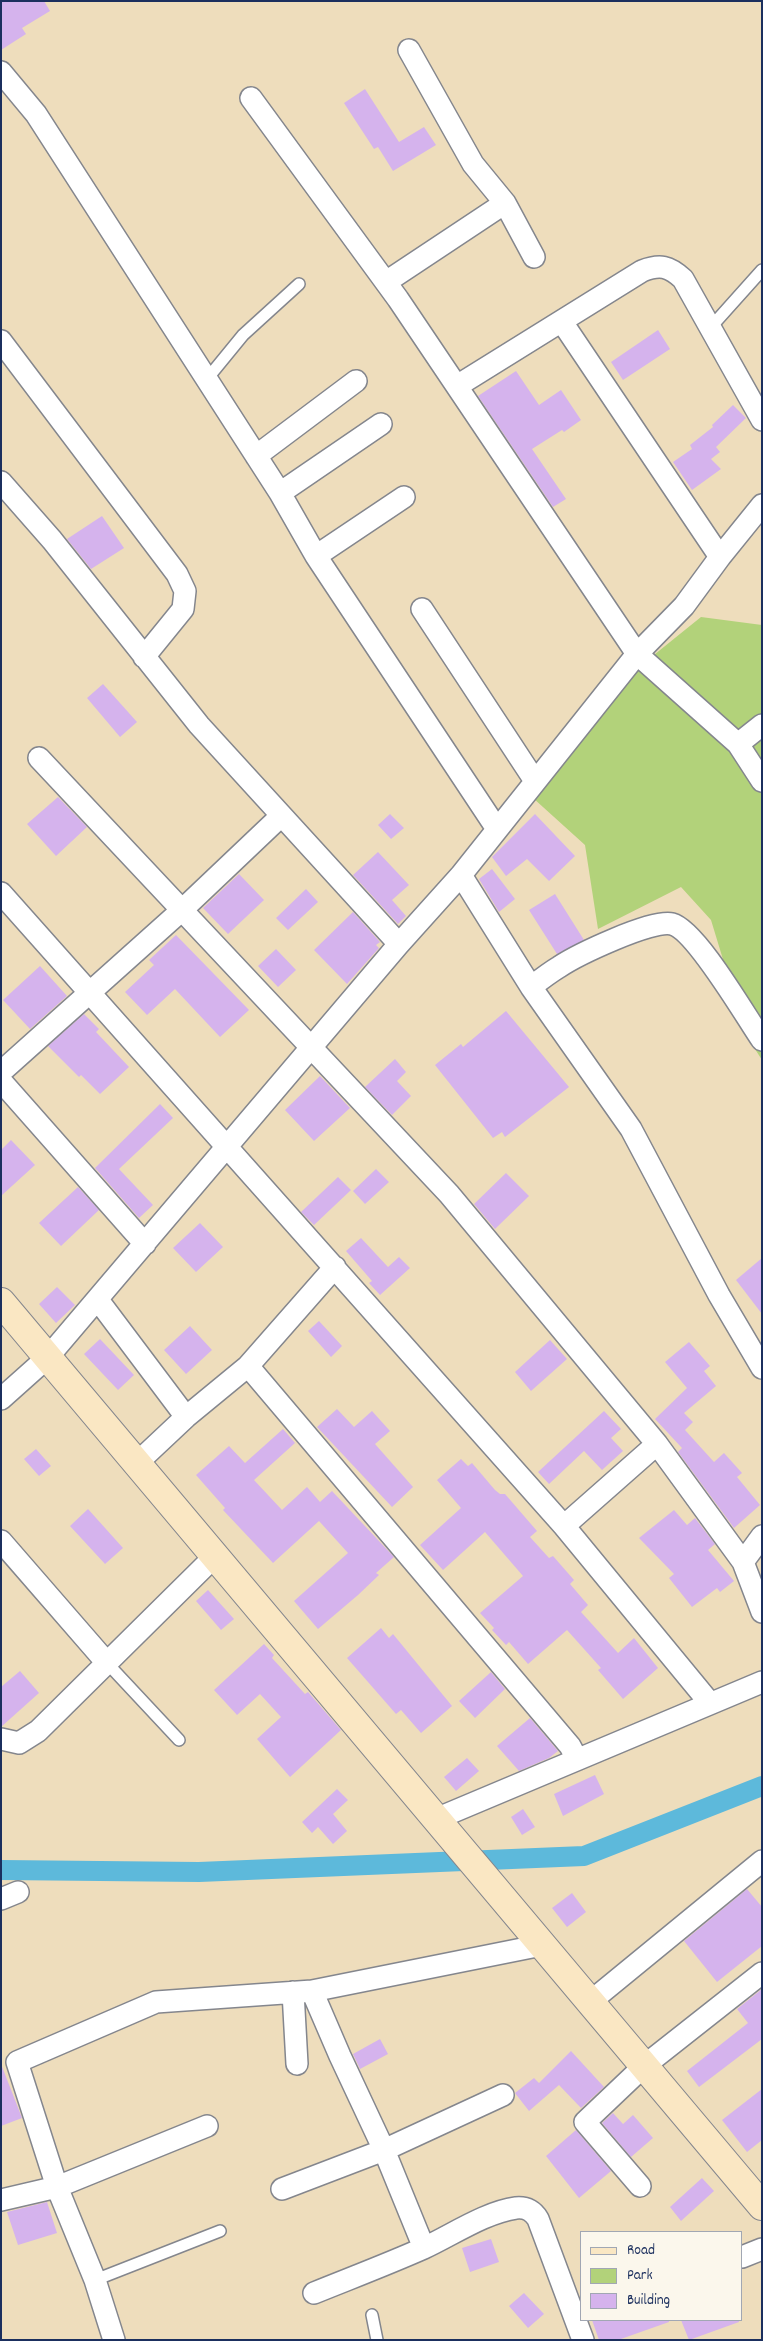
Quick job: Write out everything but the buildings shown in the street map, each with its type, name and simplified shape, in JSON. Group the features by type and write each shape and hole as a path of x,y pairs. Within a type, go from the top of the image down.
{"street":[{"path":"409,50 474,164 505,203 534,257"},
{"path":"1,72 36,114 280,493 316,556 497,829"},
{"path":"251,98 386,282 637,654 738,744 762,781"},
{"path":"386,282 505,203"},
{"path":"457,386 642,271 656,266 673,270 683,279 762,420"},
{"path":"562,322 720,557"},
{"path":"1,341 177,574 185,592 183,609 144,657"},
{"path":"256,456 356,381"},
{"path":"280,493 381,424"},
{"path":"1,482 52,540 199,725 398,944"},
{"path":"316,556 404,497"},
{"path":"1,1400 48,1358 398,944 461,875 637,654 684,606 762,505"},
{"path":"422,609 535,781"},
{"path":"738,744 762,725"},
{"path":"39,758 449,1194 657,1444 743,1562 762,1612"},
{"path":"1,1072 182,910 281,816"},
{"path":"461,875 531,987 631,1129 720,1295 762,1368"},
{"path":"1,893 564,1526 709,1702"},
{"path":"531,987 558,967 579,955 654,924 672,924 688,934 702,950 762,1040"},
{"path":"1,1080 145,1244"},
{"path":"137,1463 186,1417 248,1366 335,1267"},
{"path":"98,1300 186,1417"},
{"path":"1,1302 762,2206"},
{"path":"248,1366 557,1731 577,1758"},
{"path":"564,1526 657,1444"},
{"path":"743,1562 762,1536"},
{"path":"1,1541 107,1663"},
{"path":"1,1739 18,1743 38,1730 215,1556"},
{"path":"441,1824 577,1758 709,1702 762,1682"},
{"path":"590,2002 762,1861"},
{"path":"114,2340 95,2280 57,2187 17,2062 156,2002 303,1992 542,1945"},
{"path":"640,2186 585,2122 644,2066 762,1973"},
{"path":"298,2064 303,1992"},
{"path":"303,1992 340,2056 384,2150 424,2248"},
{"path":"282,2189 384,2150 503,2095"},
{"path":"1,2200 57,2187 207,2126"},
{"path":"314,2293 424,2248 500,2212 517,2208 528,2209 534,2213 538,2220 578,2316 583,2340"},
{"path":"743,2257 762,2250"}],"lane":[{"path":"711,327 762,270"},
{"path":"207,379 243,335 299,284"},
{"path":"107,1663 179,1740"},
{"path":"95,2280 220,2231"},
{"path":"372,2315 377,2340"}],"green space":[{"path":"701,617 762,625 762,1060 746,1035 711,920 681,887 598,929 585,845 533,798 639,667"}],"waterway":[{"path":"1,1870 199,1872 584,1856 762,1786"}]}
